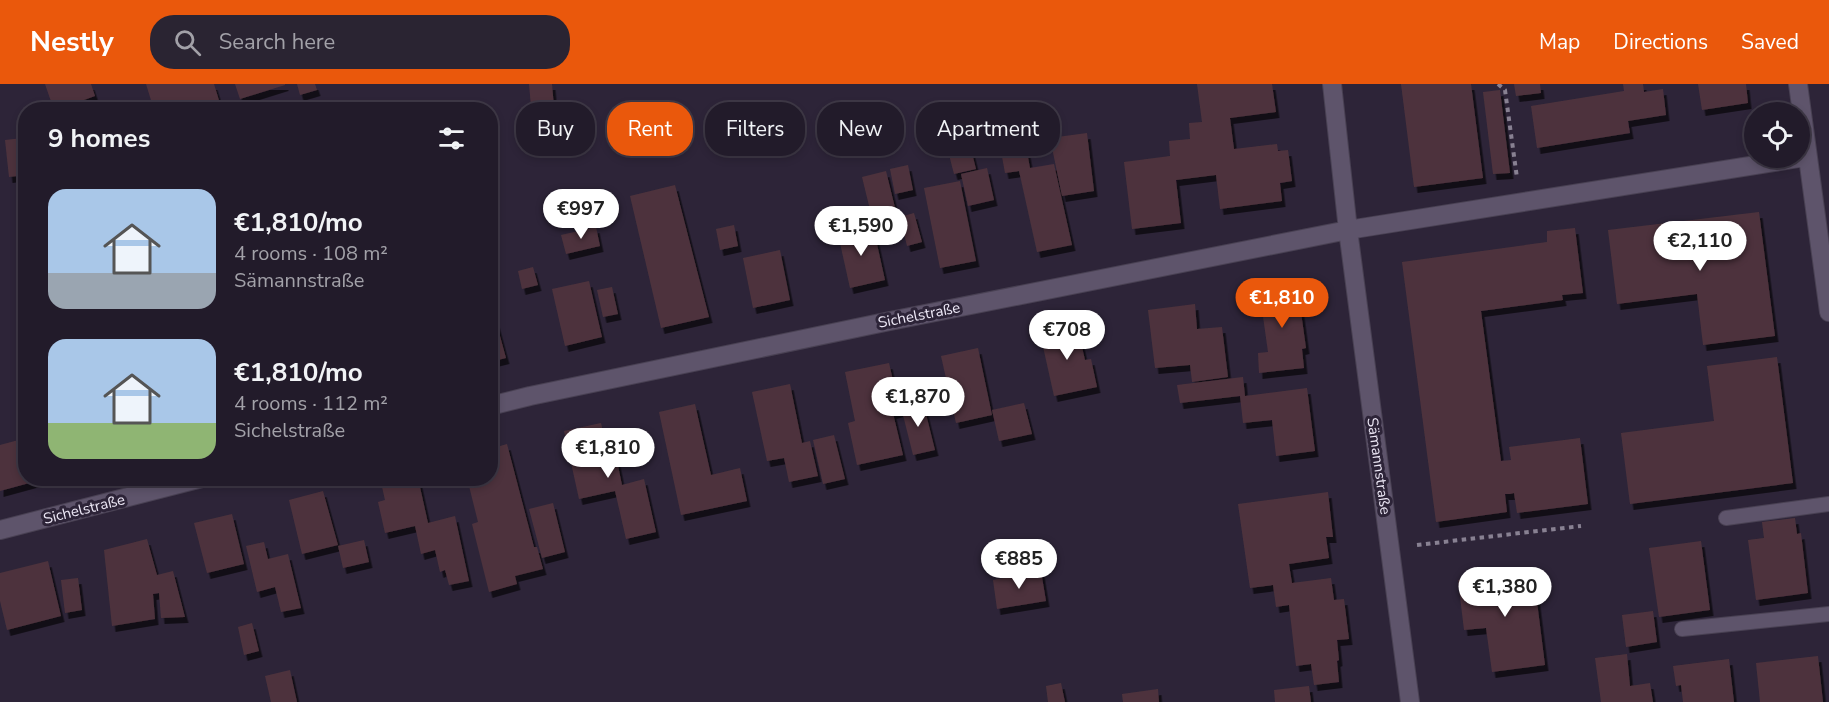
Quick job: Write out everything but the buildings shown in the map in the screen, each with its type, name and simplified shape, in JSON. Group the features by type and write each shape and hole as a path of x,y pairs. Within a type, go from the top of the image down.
{"street":[{"name":"Sämannstraße","path":"1332,84 1348,230 1410,702"},
{"path":"1798,84 1799,102"},
{"path":"1348,230 1744,166"},
{"path":"1804,168 1829,312"},
{"name":"Sichelstraße","path":"498,404 867,326 1348,230"},
{"name":"Sichelstraße","path":"0,530 171,486"}],"lane":[{"path":"1726,518 1829,504"},
{"path":"1682,629 1829,614"}],"path":[{"path":"1498,84 1505,90 1521,202"},
{"path":"1390,548 1581,526"}]}
